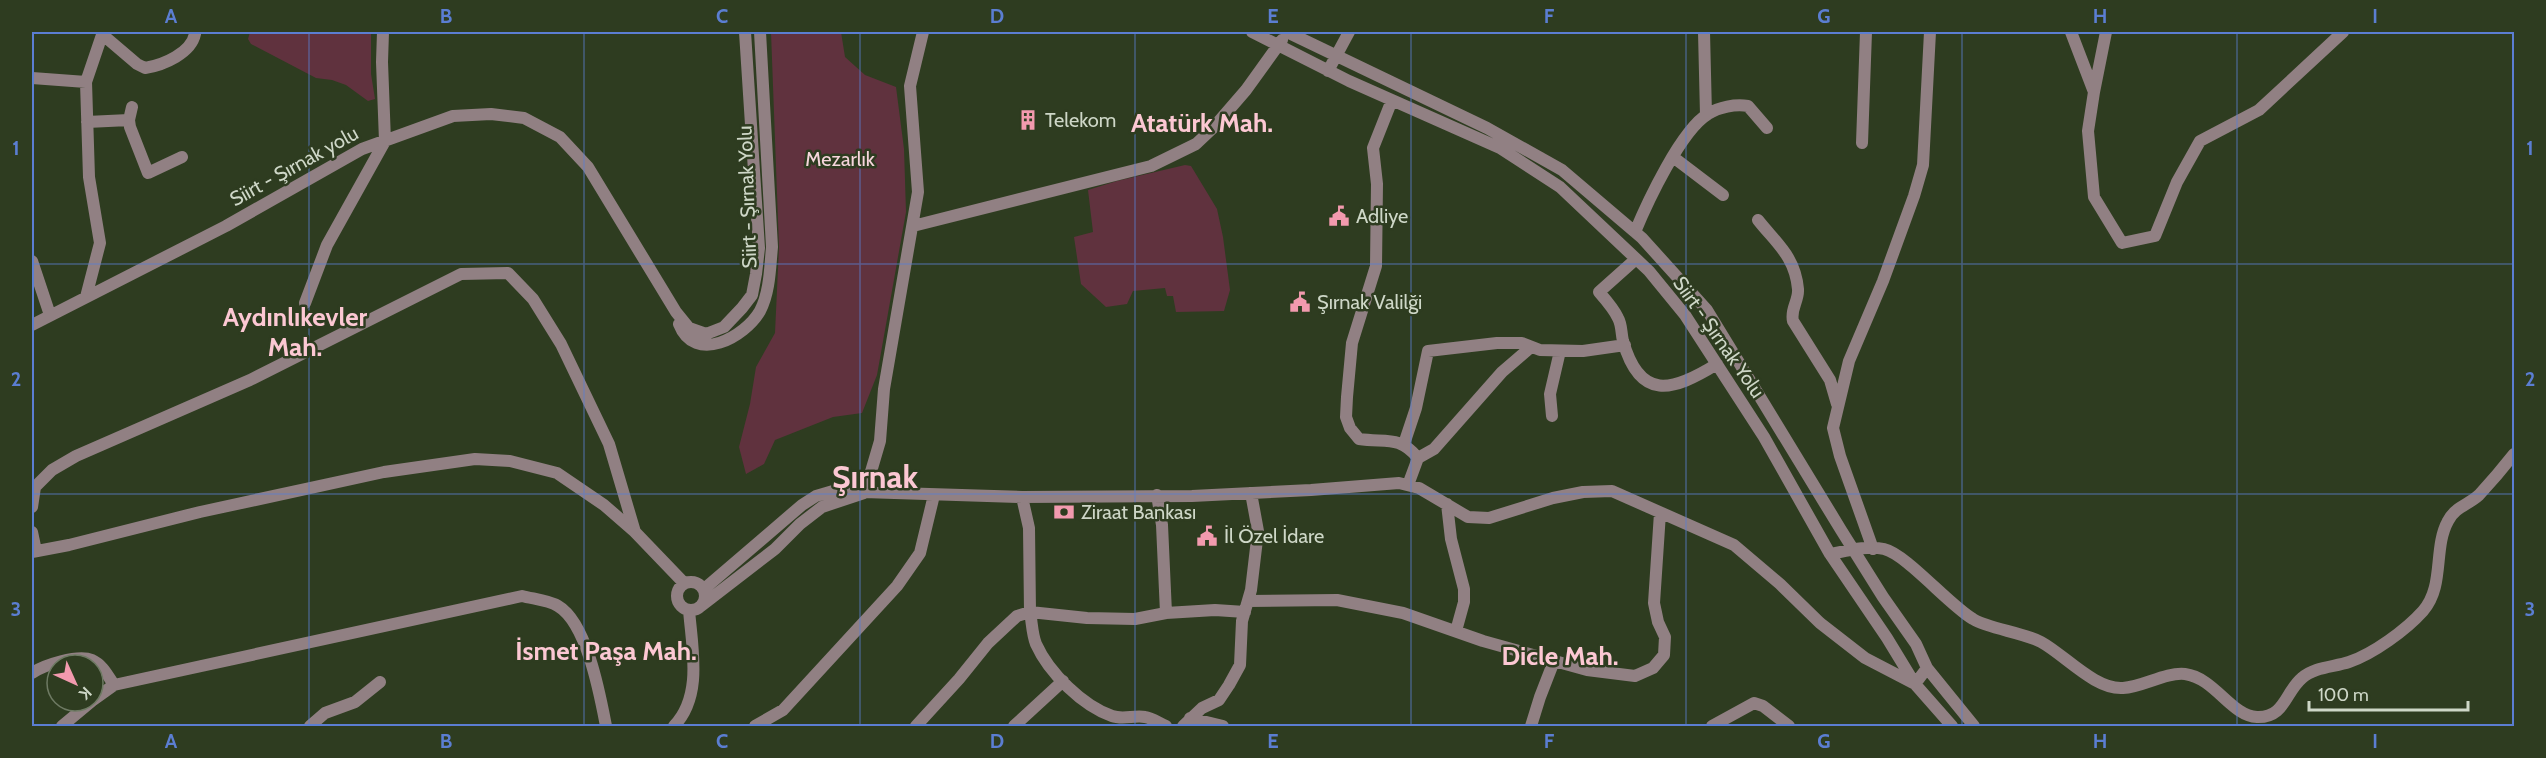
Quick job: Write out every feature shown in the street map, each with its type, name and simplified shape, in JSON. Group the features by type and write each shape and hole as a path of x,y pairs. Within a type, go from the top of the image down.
{"street":[{"path":"305,303 327,246 385,141 383,32"},
{"name":"Siirt - Şırnak Yolu","path":"676,312 689,328 706,334 724,327 752,295 759,248 745,32"},
{"name":"Siirt - Şırnak Yolu","path":"676,312 680,328 688,338 694,342 718,345 735,336 753,321 764,299 770,276 772,247 760,32"},
{"path":"865,492 880,441 884,389 918,192 910,86 923,32"},
{"name":"Siirt - Şırnak Yolu","path":"1252,32 1328,71 1500,148 1560,187 1636,259 1685,315 1764,437 1830,554 1915,684 1952,726"},
{"path":"913,226 1150,166 1196,144 1246,90 1287,32"},
{"name":"Siirt - Şırnak Yolu","path":"1287,32 1487,128 1562,170 1635,232 1707,310 1853,550 1916,644 1928,668 1962,714 1974,726"},
{"path":"1328,71 1349,32"},
{"path":"1704,32 1706,115"},
{"path":"1862,143 1866,32"},
{"path":"1873,549 1840,456 1833,428 1849,361 1890,263 1923,165 1930,32"},
{"path":"2071,32 2094,92"},
{"path":"2106,32 2088,131 2094,197 2122,243 2155,236 2177,182 2200,141 2259,110 2343,32"},
{"path":"86,297 100,243 89,177 86,82 103,33 137,64 145,68 174,57 193,43 195,34"},
{"path":"32,78 86,82"},
{"path":"1392,100 1372,148 1377,184 1376,266 1352,343 1346,417 1350,428 1359,439 1396,440 1404,444 1418,458"},
{"path":"1635,232 1673,157 1706,115 1737,105 1748,105 1767,128"},
{"path":"132,107 129,120 137,150 148,173 182,157"},
{"name":"Siirt - Şırnak yolu","path":"32,325 226,226 362,149 453,116 491,114 524,118 560,137 588,167 676,312"},
{"path":"87,122 129,120"},
{"path":"1673,157 1724,195"},
{"path":"1758,220 1787,253 1798,290 1798,297 1791,313 1793,321 1830,380 1838,405"},
{"path":"1636,259 1599,292 1620,320 1634,371 1644,381 1658,387 1697,376 1716,364"},
{"path":"32,261 50,315"},
{"path":"32,507 35,487 52,470 76,456 250,380 461,274 508,273 532,299 561,344 609,444 636,532"},
{"path":"1404,444 1416,408 1428,351 1497,343 1522,343 1540,351 1583,351 1625,345"},
{"path":"1408,485 1418,458 1434,448 1502,372 1531,347"},
{"path":"1552,416 1550,394 1560,351"},
{"path":"1830,554 1853,550 1884,549 1900,557 1974,620 2041,642 2099,682 2122,688 2183,674 2198,677 2242,712 2255,717 2268,716 2280,711 2302,678 2317,670 2351,662 2381,646 2422,612 2432,599 2439,569 2443,533 2448,521 2455,511 2477,496 2514,454"},
{"path":"32,532 34,552 322,484 421,465 475,459 510,461 557,473 604,505 636,532 684,584"},
{"path":"704,589 816,496 833,490 934,495 1157,495 1251,493 1399,483 1419,488 1468,517 1489,518 1554,498 1583,492 1612,491 1734,546 1780,584 1829,630 1865,658 1915,684 1928,668"},
{"path":"701,606 705,598 704,589 697,583 684,584 678,590 677,598 681,606 689,610 701,606 775,549 800,524 822,507 865,492"},
{"path":"1186,722 1202,708 1219,700 1240,665 1258,531 1251,493"},
{"path":"755,726 783,710 897,586 920,553 934,495"},
{"path":"1157,495 1162,525 1166,613"},
{"path":"1023,496 1029,528 1030,612 1036,643 1046,660 1063,681 1085,700 1110,716 1146,717 1166,726"},
{"path":"1447,504 1451,539 1464,589 1464,602 1456,632"},
{"path":"916,726 988,643 1017,616 1030,612 1135,620 1166,613 1336,600 1403,613 1456,632 1587,670 1635,676 1653,668 1664,655 1665,637 1658,622 1654,603 1660,513"},
{"path":"105,691 114,685 522,596 559,606 580,630 588,652 606,726"},
{"path":"674,726 681,719 688,704 694,680 689,610"},
{"path":"32,673 38,668 65,660 90,659 102,667 114,685"},
{"path":"1531,726 1554,661"},
{"path":"1014,726 1063,681"},
{"path":"310,726 325,713 355,702 380,682"},
{"path":"1719,724 1754,703 1763,706 1789,726"},
{"path":"62,726 77,713"},
{"path":"1118,726 1131,717"},
{"path":"1186,722 1223,726"}],"green space":[{"path":"250,32 371,32 371,74 375,99 368,101 346,85 316,78 251,44 248,39"},
{"name":"Mezarlık","path":"771,32 841,32 845,57 865,75 896,87 904,149 906,212 877,375 862,413 833,417 775,440 764,464 746,474 739,447 750,404 756,367 775,333 779,247"},
{"path":"1185,165 1191,166 1217,209 1230,290 1224,311 1176,312 1173,296 1167,296 1165,288 1133,291 1127,304 1106,307 1081,284 1074,237 1093,232 1088,190"}],"place":[{"name":"Telekom","path":"1028,120"},
{"name":"Adliye","path":"1339,216"},
{"name":"Şırnak Valilği","path":"1300,302"},
{"name":"Ziraat Bankası","path":"1064,512"},
{"name":"İl Özel İdare","path":"1207,536"}],"district":[{"name":"Atatürk Mah.","path":"1202,123"},
{"name":"Aydınlıkevler Mah.","path":"295,332"},
{"name":"Şırnak","path":"875,477"},
{"name":"İsmet Paşa Mah.","path":"606,651"},
{"name":"Dicle Mah.","path":"1560,656"}]}
